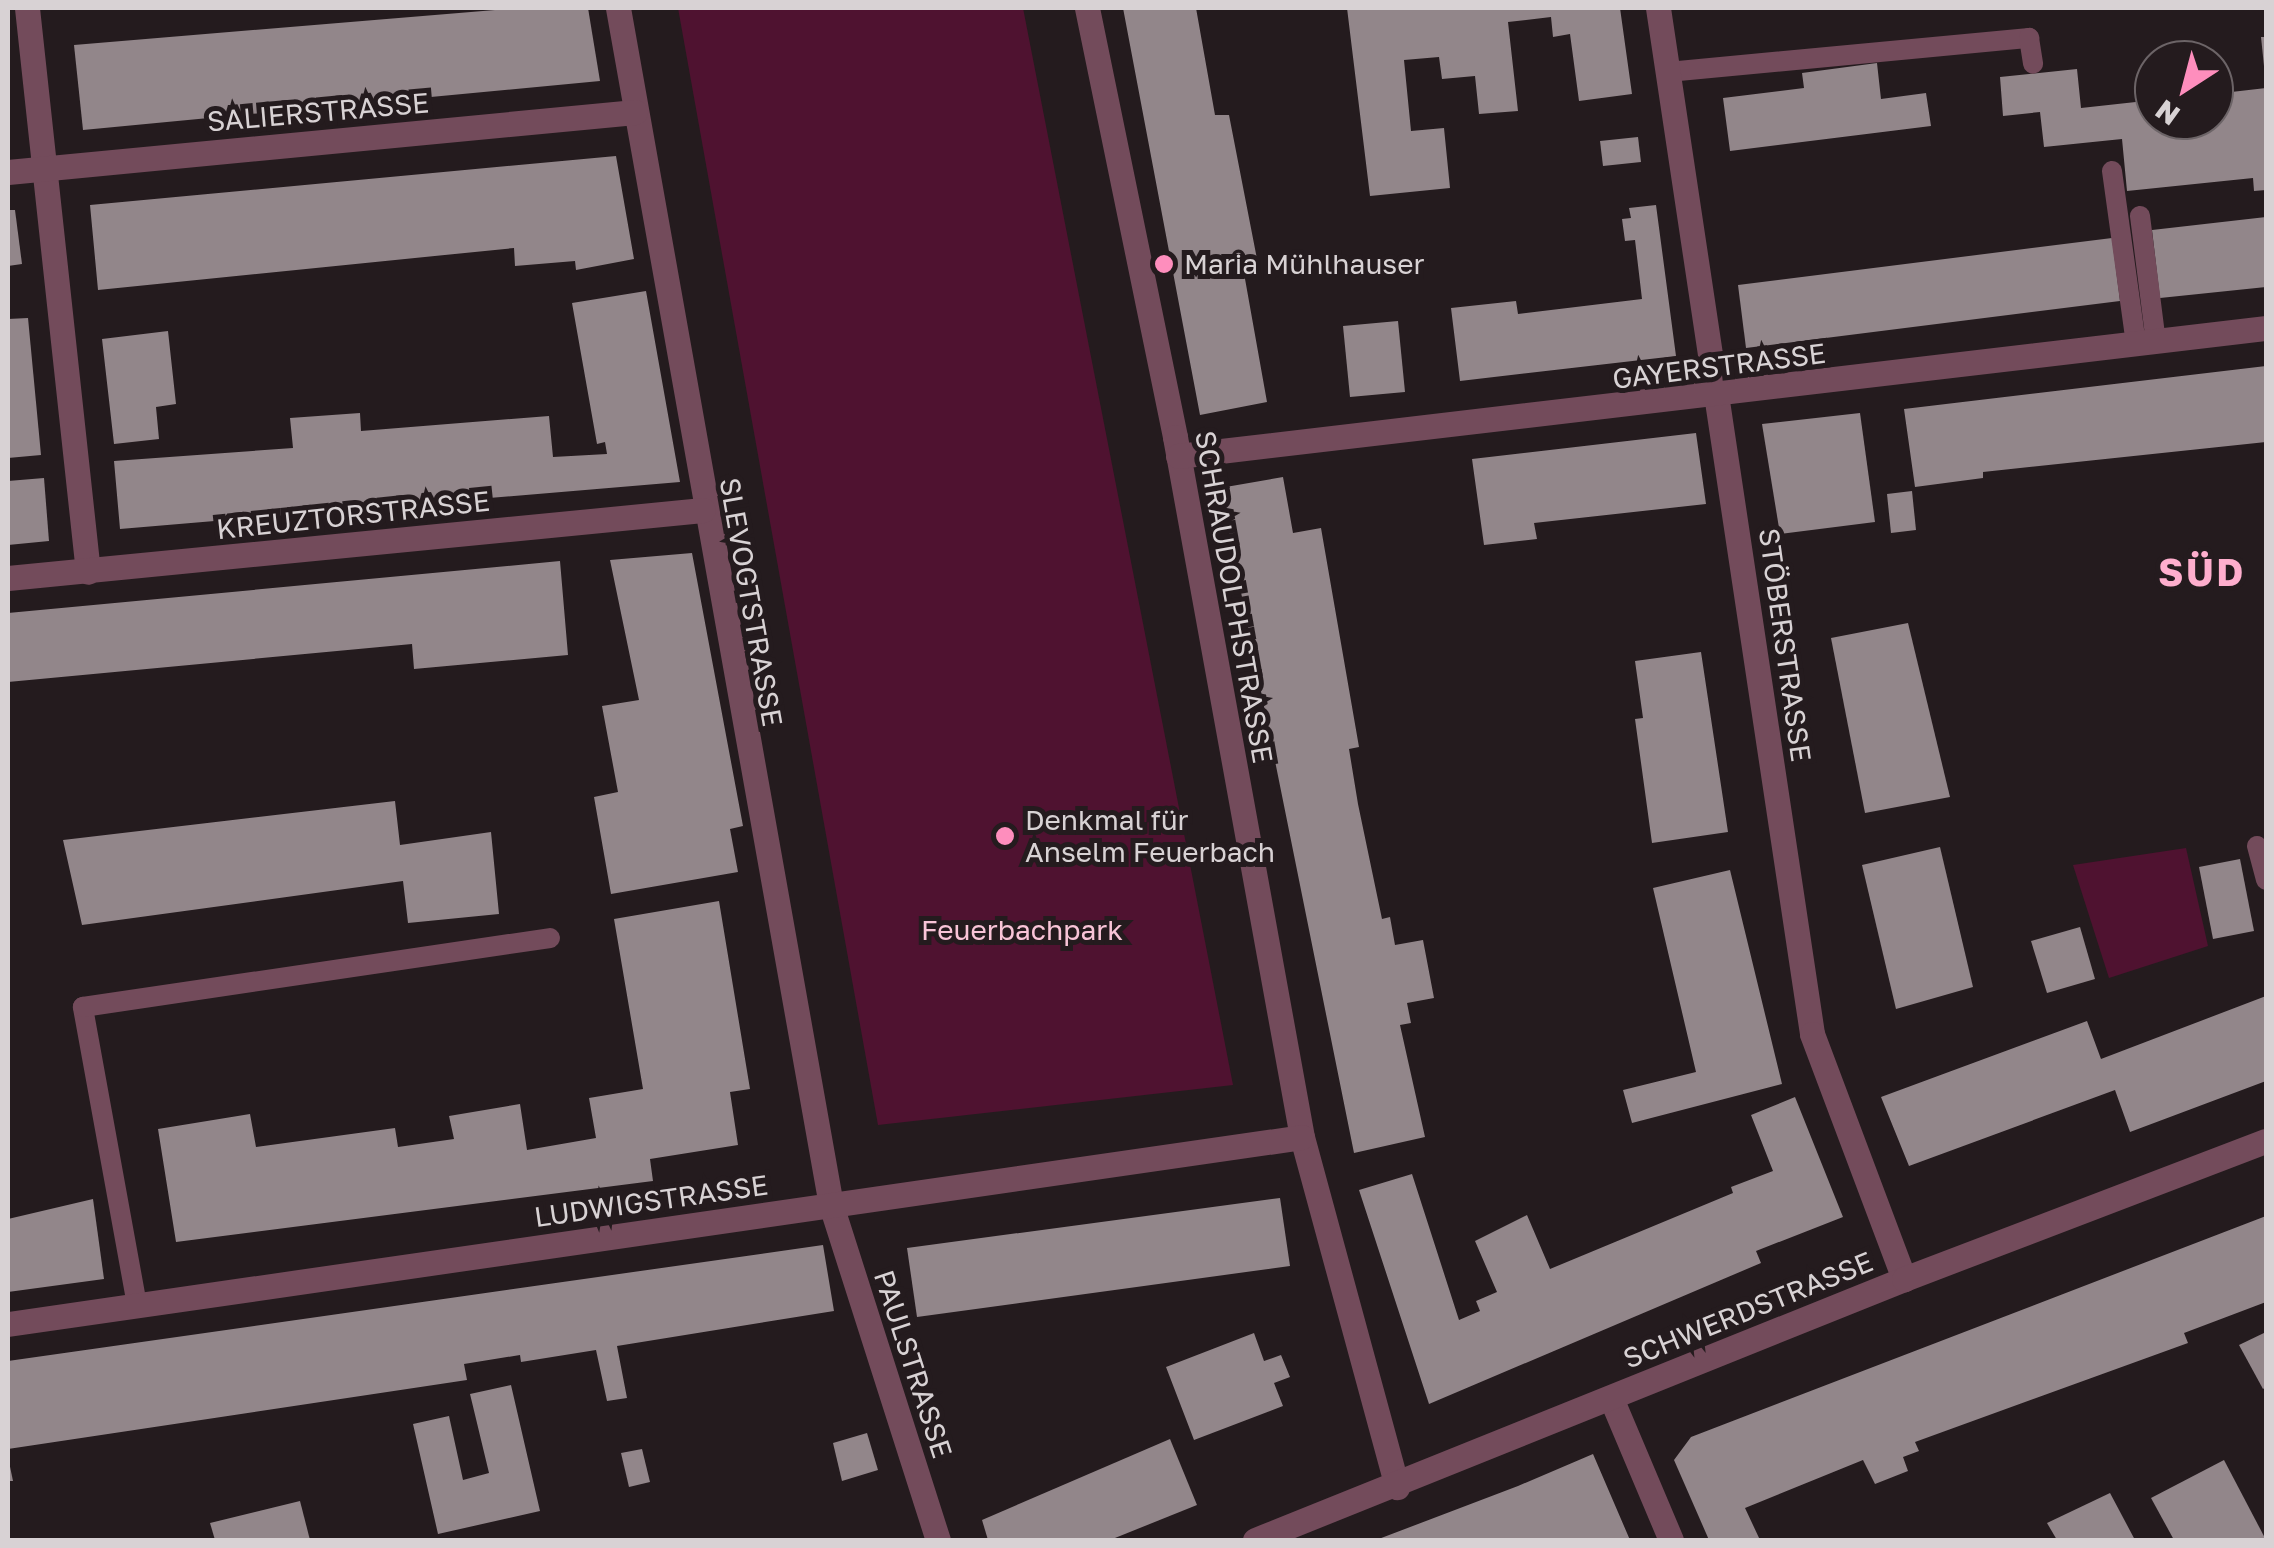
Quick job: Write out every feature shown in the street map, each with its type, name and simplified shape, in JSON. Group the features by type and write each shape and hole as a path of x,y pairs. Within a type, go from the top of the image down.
{"street":[{"path":"27,8 88,572"},
{"name":"SLEVOGTSTRASSE","path":"618,8 703,510 831,1205"},
{"name":"SCHRAUDOLPHSTRASSE","path":"1087,8 1178,456 1302,1137 1397,1487"},
{"name":"STÖBERSTRASSE","path":"1658,8 1812,1034 1904,1279"},
{"name":"SALIERSTRASSE","path":"8,172 635,112"},
{"name":"GAYERSTRASSE","path":"1178,456 1718,397 2266,328"},
{"name":"KREUZTORSTRASSE","path":"8,578 703,510"},
{"name":"LUDWIGSTRASSE","path":"8,1324 1302,1137"},
{"name":"SCHWERDSTRASSE","path":"1254,1540 1397,1487 1904,1279 2266,1142"},
{"name":"PAULSTRASSE","path":"831,1205 938,1540"},
{"path":"1611,1398 1672,1540"}],"lane":[{"path":"1668,72 2029,38 2033,64"},
{"path":"2112,171 2146,342"},
{"path":"2140,216 2146,342"},
{"path":"2257,846 2266,880"},
{"path":"137,1305 83,1008 550,938"}],"green space":[{"name":"Feuerbachpark","path":"678,8 1023,8 1233,1085 878,1125"},
{"path":"2186,848 2208,946 2109,978 2073,865"}],"building":[{"path":"519,8 588,8 600,81 83,130 74,45"},
{"path":"1123,8 1196,8 1215,115 1229,115 1257,259 1242,262 1267,402 1200,415"},
{"path":"1347,8 1620,8 1632,94 1579,101 1570,34 1553,37 1551,17 1508,22 1518,111 1479,114 1475,76 1442,79 1439,57 1404,60 1411,131 1444,128 1450,188 1370,196"},
{"path":"2261,37 2266,37 2266,66 2264,66"},
{"path":"1877,63 1881,99 1926,93 1931,126 1730,151 1723,98 1804,88 1802,73"},
{"path":"2077,69 2081,108 2134,102 2134,140 2234,140 2234,92 2266,88 2266,190 2254,191 2253,178 2127,191 2122,139 2044,147 2040,112 2003,116 2000,77"},
{"path":"1638,137 1641,162 1603,166 1600,141"},
{"path":"616,156 634,259 576,270 575,261 515,266 514,248 98,290 90,205"},
{"path":"1656,205 1676,356 1460,381 1451,308 1516,301 1518,314 1642,299 1635,240 1625,241 1622,219 1631,218 1629,208"},
{"path":"8,210 15,210 22,264 8,266"},
{"path":"2266,217 2266,287 2160,298 2152,230"},
{"path":"2112,238 2120,301 1746,348 1738,285"},
{"path":"646,291 680,482 120,529 114,461 293,448 290,418 360,413 361,431 549,416 553,457 607,454 605,442 597,444 572,303"},
{"path":"28,318 41,455 8,458 8,319"},
{"path":"1398,321 1405,392 1350,397 1343,326"},
{"path":"168,331 176,404 156,407 159,439 114,444 102,339"},
{"path":"2266,366 2266,442 1983,472 1983,478 1915,487 1904,409"},
{"path":"1860,413 1875,522 1780,534 1762,424"},
{"path":"1696,433 1706,504 1534,523 1537,539 1484,545 1472,459"},
{"path":"1283,477 1293,533 1321,528 1359,747 1349,749 1382,919 1390,917 1395,945 1423,940 1434,998 1407,1003 1411,1023 1400,1025 1425,1137 1354,1153 1220,488"},
{"path":"44,478 49,541 8,545 8,481"},
{"path":"1912,491 1916,530 1891,533 1887,494"},
{"path":"692,553 743,826 730,829 738,872 611,894 594,797 618,792 602,706 639,700 610,560"},
{"path":"560,561 568,655 414,669 412,644 8,682 8,613"},
{"path":"1908,623 1950,797 1865,813 1831,638"},
{"path":"1701,652 1728,832 1652,843 1635,719 1643,718 1635,661"},
{"path":"395,801 400,845 491,832 499,914 408,923 403,881 82,925 63,840"},
{"path":"1940,847 1973,987 1896,1009 1862,865"},
{"path":"2240,859 2254,931 2213,939 2199,867"},
{"path":"1730,870 1782,1084 1632,1123 1623,1090 1696,1072 1653,888"},
{"path":"719,901 750,1089 730,1092 738,1145 650,1159 653,1181 176,1242 158,1129 250,1114 256,1147 395,1128 398,1147 454,1139 449,1116 520,1104 527,1150 596,1138 589,1098 643,1089 614,919"},
{"path":"2080,927 2095,979 2047,993 2031,941"},
{"path":"2266,996 2266,1081 2130,1132 2115,1090 1909,1166 1881,1097 2087,1021 2101,1059"},
{"path":"1795,1097 1843,1217 1756,1251 1761,1263 1429,1404 1359,1190 1412,1174 1459,1320 1480,1311 1476,1301 1497,1292 1475,1241 1527,1215 1550,1269 1733,1193 1731,1187 1773,1171 1751,1115"},
{"path":"1280,1198 1290,1266 917,1317 907,1248"},
{"path":"93,1199 104,1279 8,1292 8,1219"},
{"path":"2266,1216 2266,1302 2184,1333 2188,1343 1915,1442 1919,1451 1903,1457 1908,1471 1875,1484 1863,1460 1745,1508 1760,1540 1709,1540 1674,1460 1691,1437"},
{"path":"823,1245 834,1311 617,1346 627,1398 607,1401 596,1350 521,1362 520,1355 464,1364 467,1380 8,1449 8,1361"},
{"path":"2266,1332 2266,1387 2263,1389 2239,1345"},
{"path":"1254,1333 1264,1361 1281,1355 1290,1377 1274,1383 1283,1406 1194,1440 1166,1367"},
{"path":"511,1385 540,1511 438,1534 413,1424 449,1416 463,1480 489,1473 470,1394"},
{"path":"867,1433 878,1470 842,1481 833,1443"},
{"path":"1170,1439 1197,1505 1110,1540 988,1540 982,1520"},
{"path":"642,1449 650,1482 629,1487 621,1453"},
{"path":"1593,1454 1630,1540 1376,1540 1518,1486"},
{"path":"2224,1460 2266,1540 2174,1540 2151,1498"},
{"path":"2110,1493 2135,1540 2057,1540 2047,1523"},
{"path":"300,1501 310,1540 215,1540 210,1523"}],"place":[{"name":"Maria Mühlhauser","path":"1164,264"},
{"name":"Denkmal für Anselm Feuerbach","path":"1005,836"}],"district":[{"name":"SÜD","path":"2202,572"}]}
